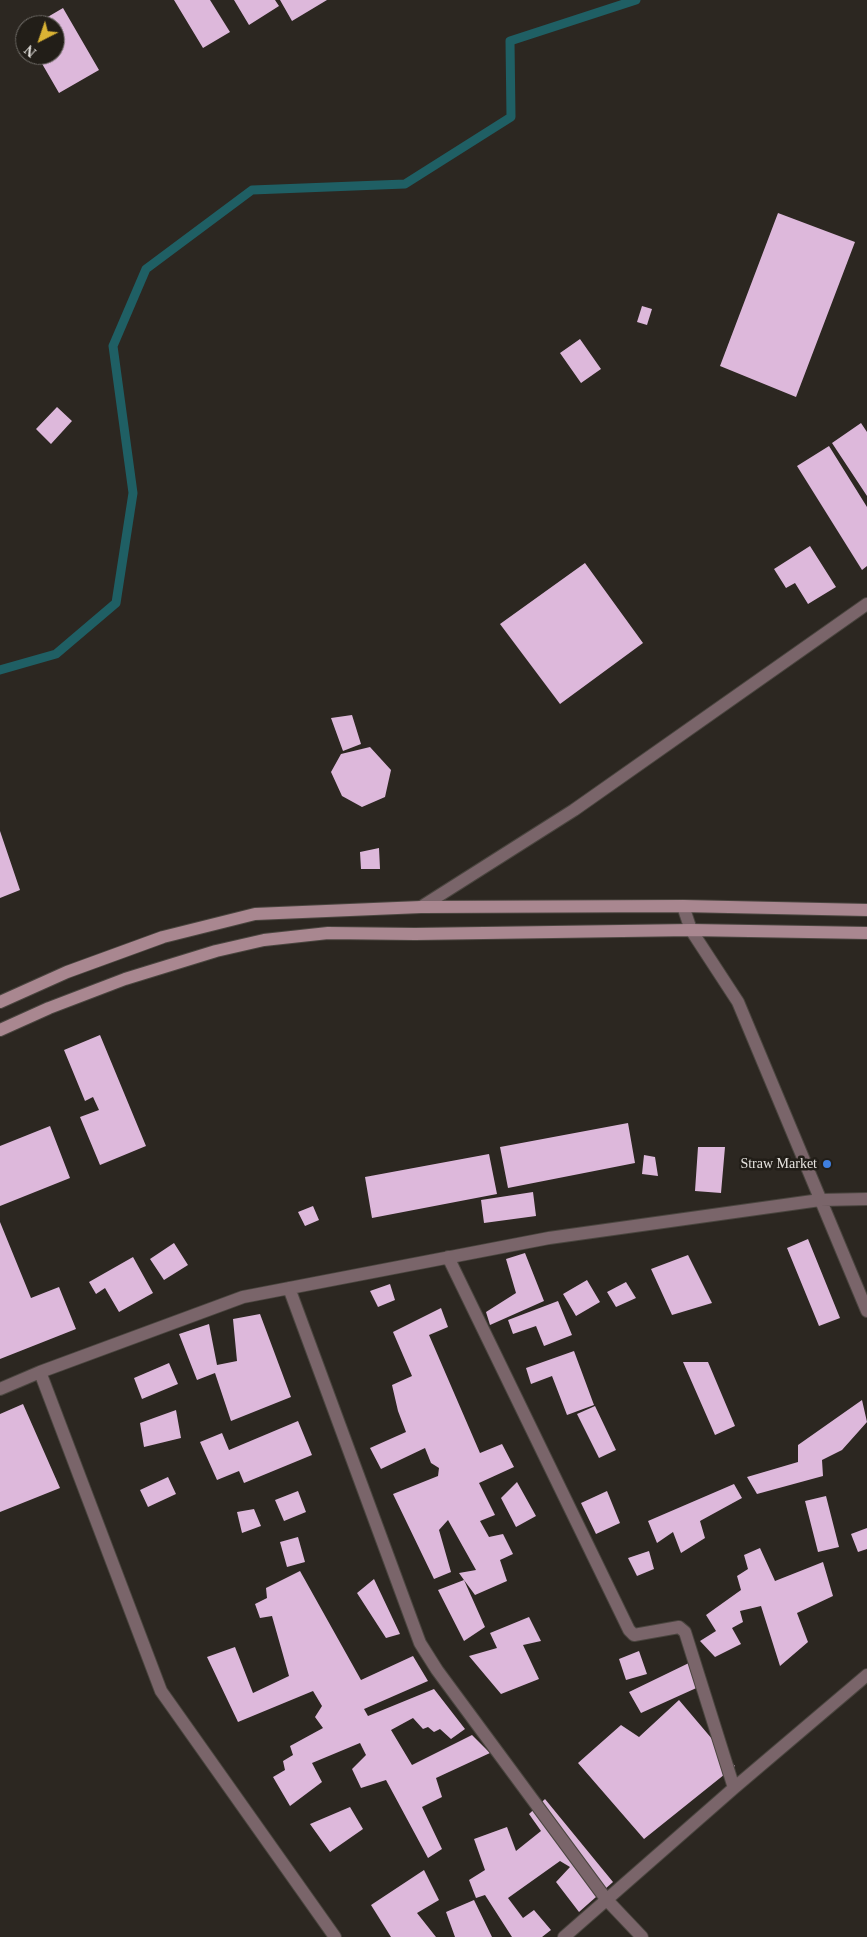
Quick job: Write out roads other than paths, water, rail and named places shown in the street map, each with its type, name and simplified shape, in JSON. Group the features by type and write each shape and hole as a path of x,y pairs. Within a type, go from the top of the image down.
{"street":[{"path":"421,907 574,810 867,604"},
{"path":"683,906 691,930 738,1002 867,1311"},
{"path":"0,1002 67,972 163,937 255,914 421,907 683,906 867,910"},
{"path":"0,1030 125,979 216,951 264,940 328,933 691,930 867,933"},
{"path":"0,1389 40,1372 243,1297 549,1238 820,1200 867,1199"},
{"path":"448,1257 629,1630 634,1635 679,1627 685,1632 734,1788"},
{"path":"289,1288 420,1642 442,1678 606,1899 642,1937"},
{"path":"40,1372 160,1691 335,1937"},
{"path":"564,1937 734,1788 867,1675"}],"waterway":[{"path":"0,670 56,654 116,603 133,493 113,346 146,269 252,190 405,184 511,117 510,41 636,0"}],"place":[{"name":"Straw Market","path":"827,1164"}]}
